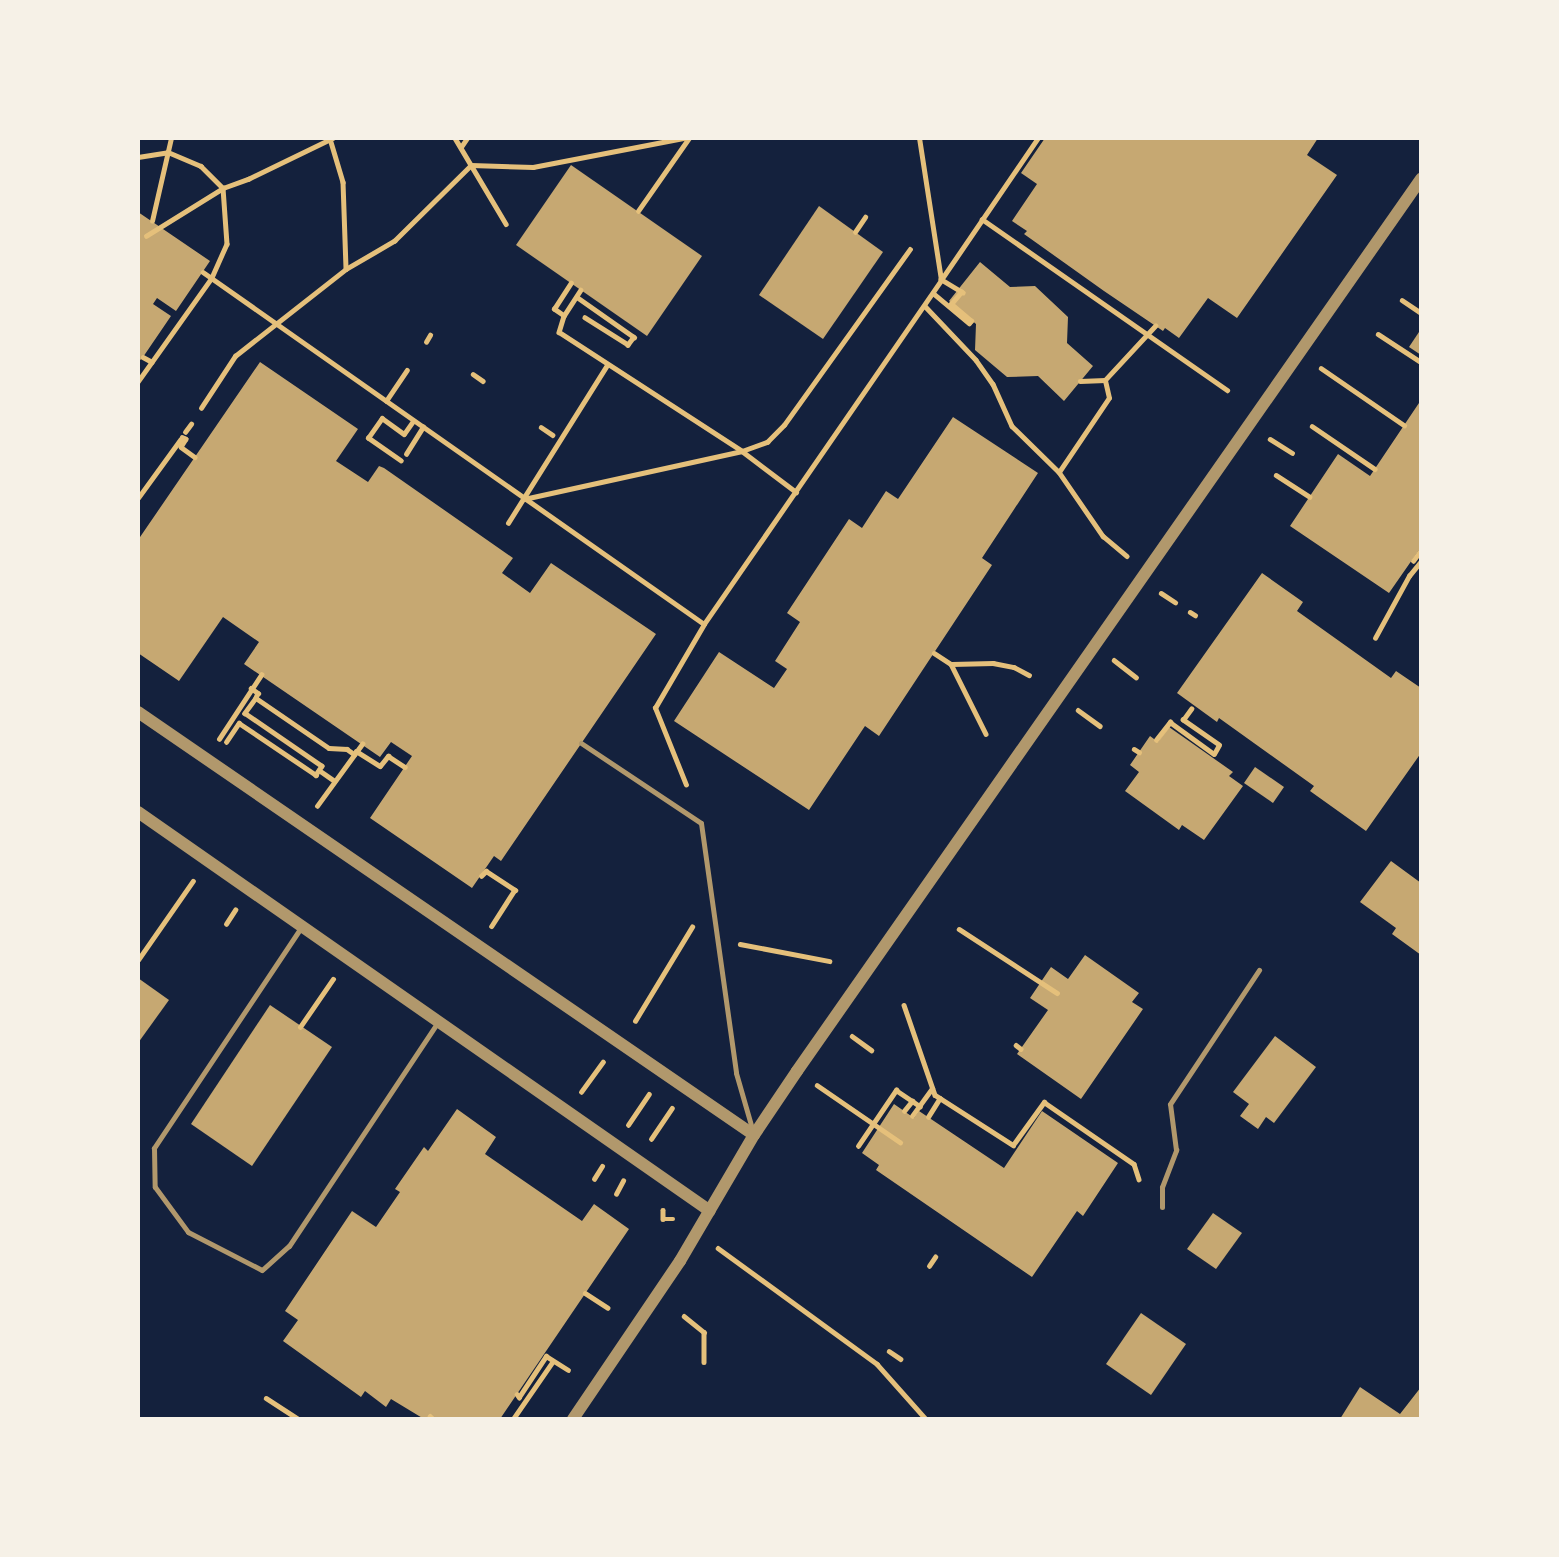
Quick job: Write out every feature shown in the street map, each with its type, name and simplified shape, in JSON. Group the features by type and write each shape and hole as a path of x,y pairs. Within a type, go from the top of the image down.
{"street":[{"path":"573,1419 680,1261 754,1135 1421,179"},
{"path":"138,712 754,1135"},
{"path":"138,812 710,1211"}],"lane":[{"path":"582,743 701,823 737,1073 754,1135"},
{"path":"303,926 154,1148 155,1187 188,1232 262,1270 289,1247 439,1021"},
{"path":"1162,1207 1162,1187 1176,1150 1170,1104 1259,970"}],"path":[{"path":"152,221 171,138"},
{"path":"455,138 506,224"},
{"path":"461,148 467,138"},
{"path":"201,408 235,356 346,269 394,241 471,165 533,167 686,138"},
{"path":"638,211 686,138"},
{"path":"922,138 941,280"},
{"path":"701,823 655,708 704,624 1038,138"},
{"path":"146,236 223,188 332,140 343,182 346,269"},
{"path":"138,157 168,152 201,166 223,188 227,244 212,278 138,382"},
{"path":"855,232 865,217"},
{"path":"982,219 1227,390"},
{"path":"524,499 741,451 767,442 784,425 910,249"},
{"path":"203,272 704,624"},
{"path":"933,293 969,323 971,321 951,304 962,292 941,280"},
{"path":"564,316 554,309 571,283"},
{"path":"582,290 564,316 559,332 741,451 796,492"},
{"path":"577,297 634,337 628,345 585,318"},
{"path":"1402,300 1421,313"},
{"path":"925,306 976,360 993,384 1012,426 1059,472 1103,536 1122,552"},
{"path":"1080,381 1105,380 1155,326"},
{"path":"1378,334 1421,362"},
{"path":"426,342 430,335"},
{"path":"143,357 152,362"},
{"path":"508,523 607,365"},
{"path":"1320,368 1404,425"},
{"path":"386,401 407,370"},
{"path":"473,374 483,381"},
{"path":"1059,472 1110,398 1105,380"},
{"path":"401,461 368,439 382,418 404,433 413,421"},
{"path":"138,498 191,424"},
{"path":"1311,426 1375,469"},
{"path":"541,427 553,435"},
{"path":"406,454 423,428"},
{"path":"182,437 186,439 181,447 195,457"},
{"path":"1277,443 1292,453"},
{"path":"1276,475 1310,497"},
{"path":"1375,638 1421,550"},
{"path":"1161,593 1175,602"},
{"path":"934,653 951,664 986,734"},
{"path":"1113,660 1136,677"},
{"path":"951,664 993,663 1014,667 1029,675"},
{"path":"218,740 261,676"},
{"path":"225,744 239,723 316,775 322,766 245,713 258,693 251,688"},
{"path":"256,698 329,748 347,749 380,766 388,756 405,767"},
{"path":"1156,740 1170,722 1214,754 1219,746 1183,720 1191,709"},
{"path":"1079,710 1100,726"},
{"path":"316,808 362,744"},
{"path":"319,770 335,781"},
{"path":"138,960 209,861"},
{"path":"481,876 486,871 515,890 495,922"},
{"path":"638,1017 696,920"},
{"path":"959,929 1057,993"},
{"path":"736,943 829,961"},
{"path":"300,1027 324,992"},
{"path":"904,1005 935,1095 1015,1147 1044,1102 1134,1164 1140,1180 1162,1207"},
{"path":"852,1036 871,1050"},
{"path":"578,1097 609,1053"},
{"path":"625,1130 655,1085"},
{"path":"818,1085 900,1142"},
{"path":"912,1116 933,1087"},
{"path":"858,1146 896,1090 919,1106"},
{"path":"928,1117 940,1098"},
{"path":"647,1145 677,1101"},
{"path":"904,1111 912,1101"},
{"path":"663,1219 673,1219"},
{"path":"718,1248 877,1364 926,1419"},
{"path":"929,1266 935,1257"},
{"path":"585,1293 608,1308"},
{"path":"684,1316 704,1332 704,1362"},
{"path":"889,1352 901,1359"},
{"path":"517,1394 519,1397 546,1356 568,1370"},
{"path":"513,1419 552,1360"},
{"path":"267,1398 298,1419"}],"building":[{"path":"1045,138 1318,138 1307,155 1337,175 1237,318 1208,298 1179,338 1165,328 1163,331 1104,291 1024,234 1027,231 1012,221 1037,184 1021,173"},
{"path":"571,165 702,256 647,336 516,245"},
{"path":"819,206 883,252 823,339 759,295"},
{"path":"138,212 210,261 176,311 157,298 153,304 171,316 141,360 138,358"},
{"path":"980,262 1010,287 1035,286 1068,317 1067,343 1093,366 1064,401 1038,376 1007,377 975,350 976,324 949,301"},
{"path":"1421,329 1421,355 1409,347"},
{"path":"260,362 358,429 336,461 368,482 379,466 384,468 513,558 502,573 530,593 551,563 656,634 501,861 494,856 472,888 370,818 412,756 391,742 380,757 244,664 259,642 223,617 179,681 138,653 138,540"},
{"path":"1421,400 1421,547 1389,593 1290,526 1338,454 1370,476"},
{"path":"953,417 1038,473 982,558 992,565 879,736 865,726 809,810 674,721 719,652 774,688 787,669 775,661 800,622 787,613 849,519 862,528 886,491 898,499"},
{"path":"1262,573 1303,602 1297,611 1391,678 1396,671 1421,688 1421,753 1366,831 1310,791 1314,786 1219,718 1217,722 1177,693"},
{"path":"1169,727 1233,772 1229,776 1243,786 1204,840 1182,825 1179,830 1125,791 1139,772 1130,765 1150,736 1158,742"},
{"path":"1255,767 1284,787 1273,803 1244,783"},
{"path":"1391,861 1421,883 1421,955 1392,934 1396,928 1360,902"},
{"path":"1085,955 1139,993 1132,1002 1143,1009 1081,1099 1017,1054 1048,1010 1030,998 1051,967 1068,979"},
{"path":"138,978 169,1000 138,1043"},
{"path":"270,1005 332,1047 252,1166 191,1124"},
{"path":"1275,1036 1316,1067 1274,1123 1266,1117 1258,1129 1240,1116 1249,1104 1233,1092"},
{"path":"894,1104 914,1118 919,1111 1004,1168 1042,1111 1118,1163 1083,1216 1077,1211 1032,1277 876,1170 879,1165 862,1153"},
{"path":"457,1109 496,1137 485,1154 582,1221 594,1204 629,1229 500,1419 424,1419 391,1399 386,1407 365,1391 361,1397 283,1341 298,1320 285,1311 352,1211 376,1227 400,1192 395,1189 424,1147 428,1151"},
{"path":"1213,1213 1242,1233 1216,1269 1187,1249"},
{"path":"1141,1313 1186,1344 1151,1395 1106,1364"},
{"path":"1360,1387 1400,1414 1421,1387 1421,1419 1340,1419"}]}
